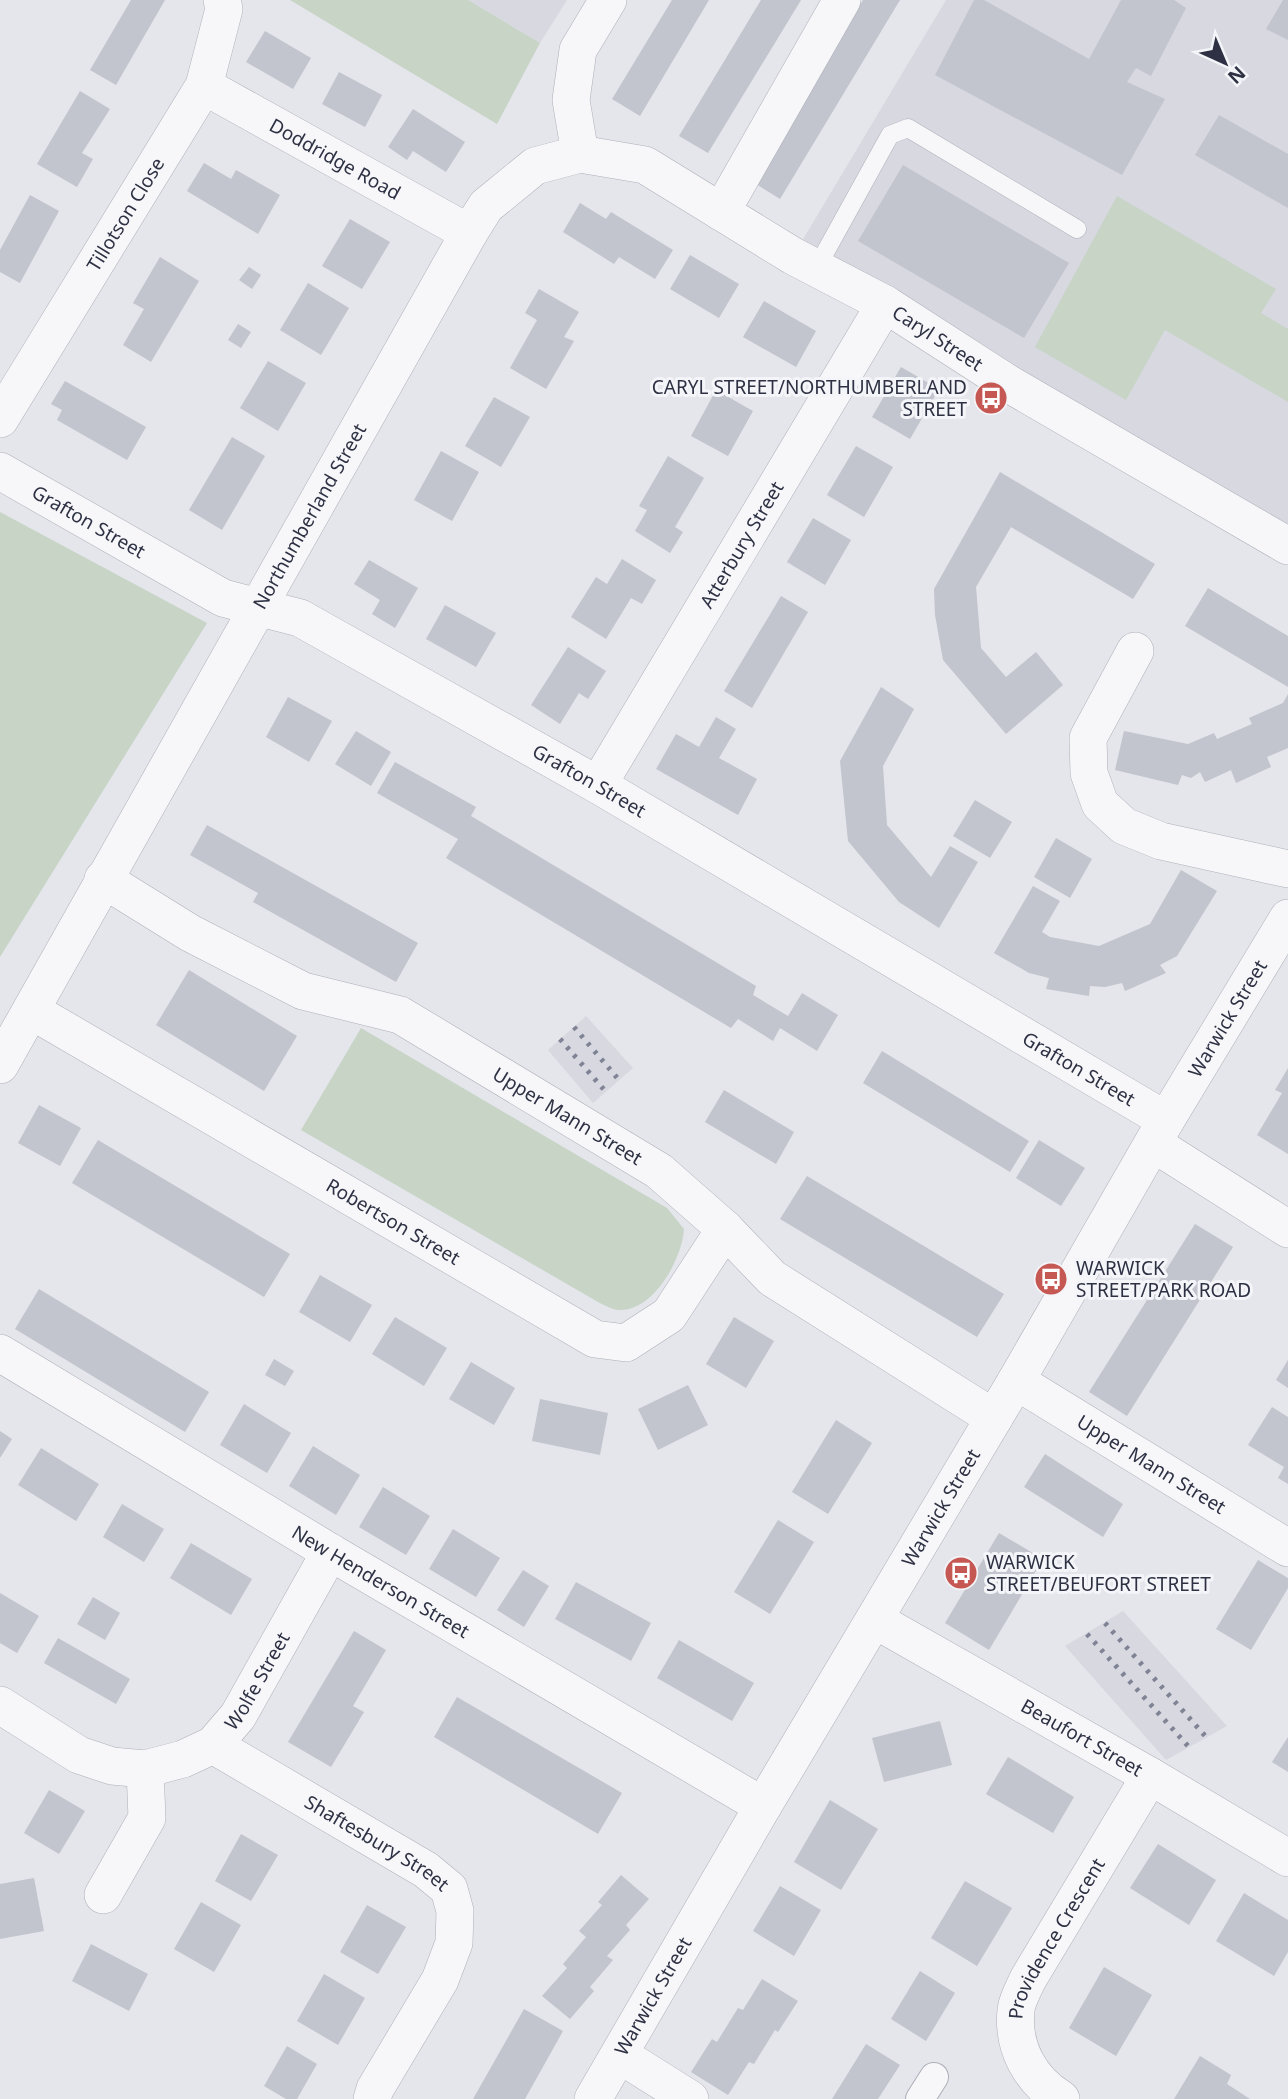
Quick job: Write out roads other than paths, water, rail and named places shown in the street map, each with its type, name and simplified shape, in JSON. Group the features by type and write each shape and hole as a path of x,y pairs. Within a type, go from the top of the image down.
{"street":[{"name":"Tillotson Close","path":"0,419 204,86 224,9 222,0"},
{"path":"580,154 571,100 578,50 608,0"},
{"path":"721,212 842,0"},
{"name":"Doddridge Road","path":"204,86 468,233"},
{"name":"Caryl Street","path":"580,154 645,165 816,269 885,304 1009,384 1288,546"},
{"name":"Northumberland Street","path":"0,1065 468,233 486,206 535,166 580,154"},
{"name":"Atterbury Street","path":"598,785 885,304"},
{"name":"Grafton Street","path":"0,471 223,598 300,618 598,785 1160,1132 1288,1229"},
{"path":"1135,651 1088,738 1090,773 1100,804 1124,826 1161,841 1288,869"},
{"name":"Upper Mann Street","path":"103,879 190,933 303,991 400,1015 659,1171 725,1229 772,1278 993,1418"},
{"name":"Warwick Street","path":"593,2099 1288,918"},
{"name":"Robertson Street","path":"32,1011 595,1339 626,1343 670,1315 725,1229"},
{"name":"New Henderson Street","path":"0,1353 330,1552 763,1806"},
{"name":"Upper Mann Street","path":"1016,1381 1288,1549"},
{"name":"Wolfe Street","path":"145,1769 183,1759 213,1745 238,1716 330,1552"},
{"name":"Beaufort Street","path":"875,1620 1150,1776 1288,1858"},
{"path":"0,1705 79,1755 112,1766 145,1769 147,1818 103,1895"},
{"name":"Shaftesbury Street","path":"213,1745 426,1870 449,1889 455,1911 454,1943 440,1980 375,2089 372,2099"},
{"name":"Providence Crescent","path":"1061,2099 1030,2072 1018,2043 1016,2008 1028,1979 1150,1776"},
{"path":"620,2055 690,2099"}],"lane":[{"path":"816,269 890,135 908,128 1077,229"}],"railway":[{"path":"574,1027 619,1080"},
{"path":"560,1039 606,1092"},
{"path":"1105,1623 1207,1738"},
{"path":"1087,1634 1188,1746"}],"place":[{"name":"CARYL STREET/NORTHUMBERLAND STREET","path":"991,398"},
{"name":"WARWICK STREET/PARK ROAD","path":"1051,1279"},
{"name":"WARWICK STREET/BEUFORT STREET","path":"961,1573"}]}
